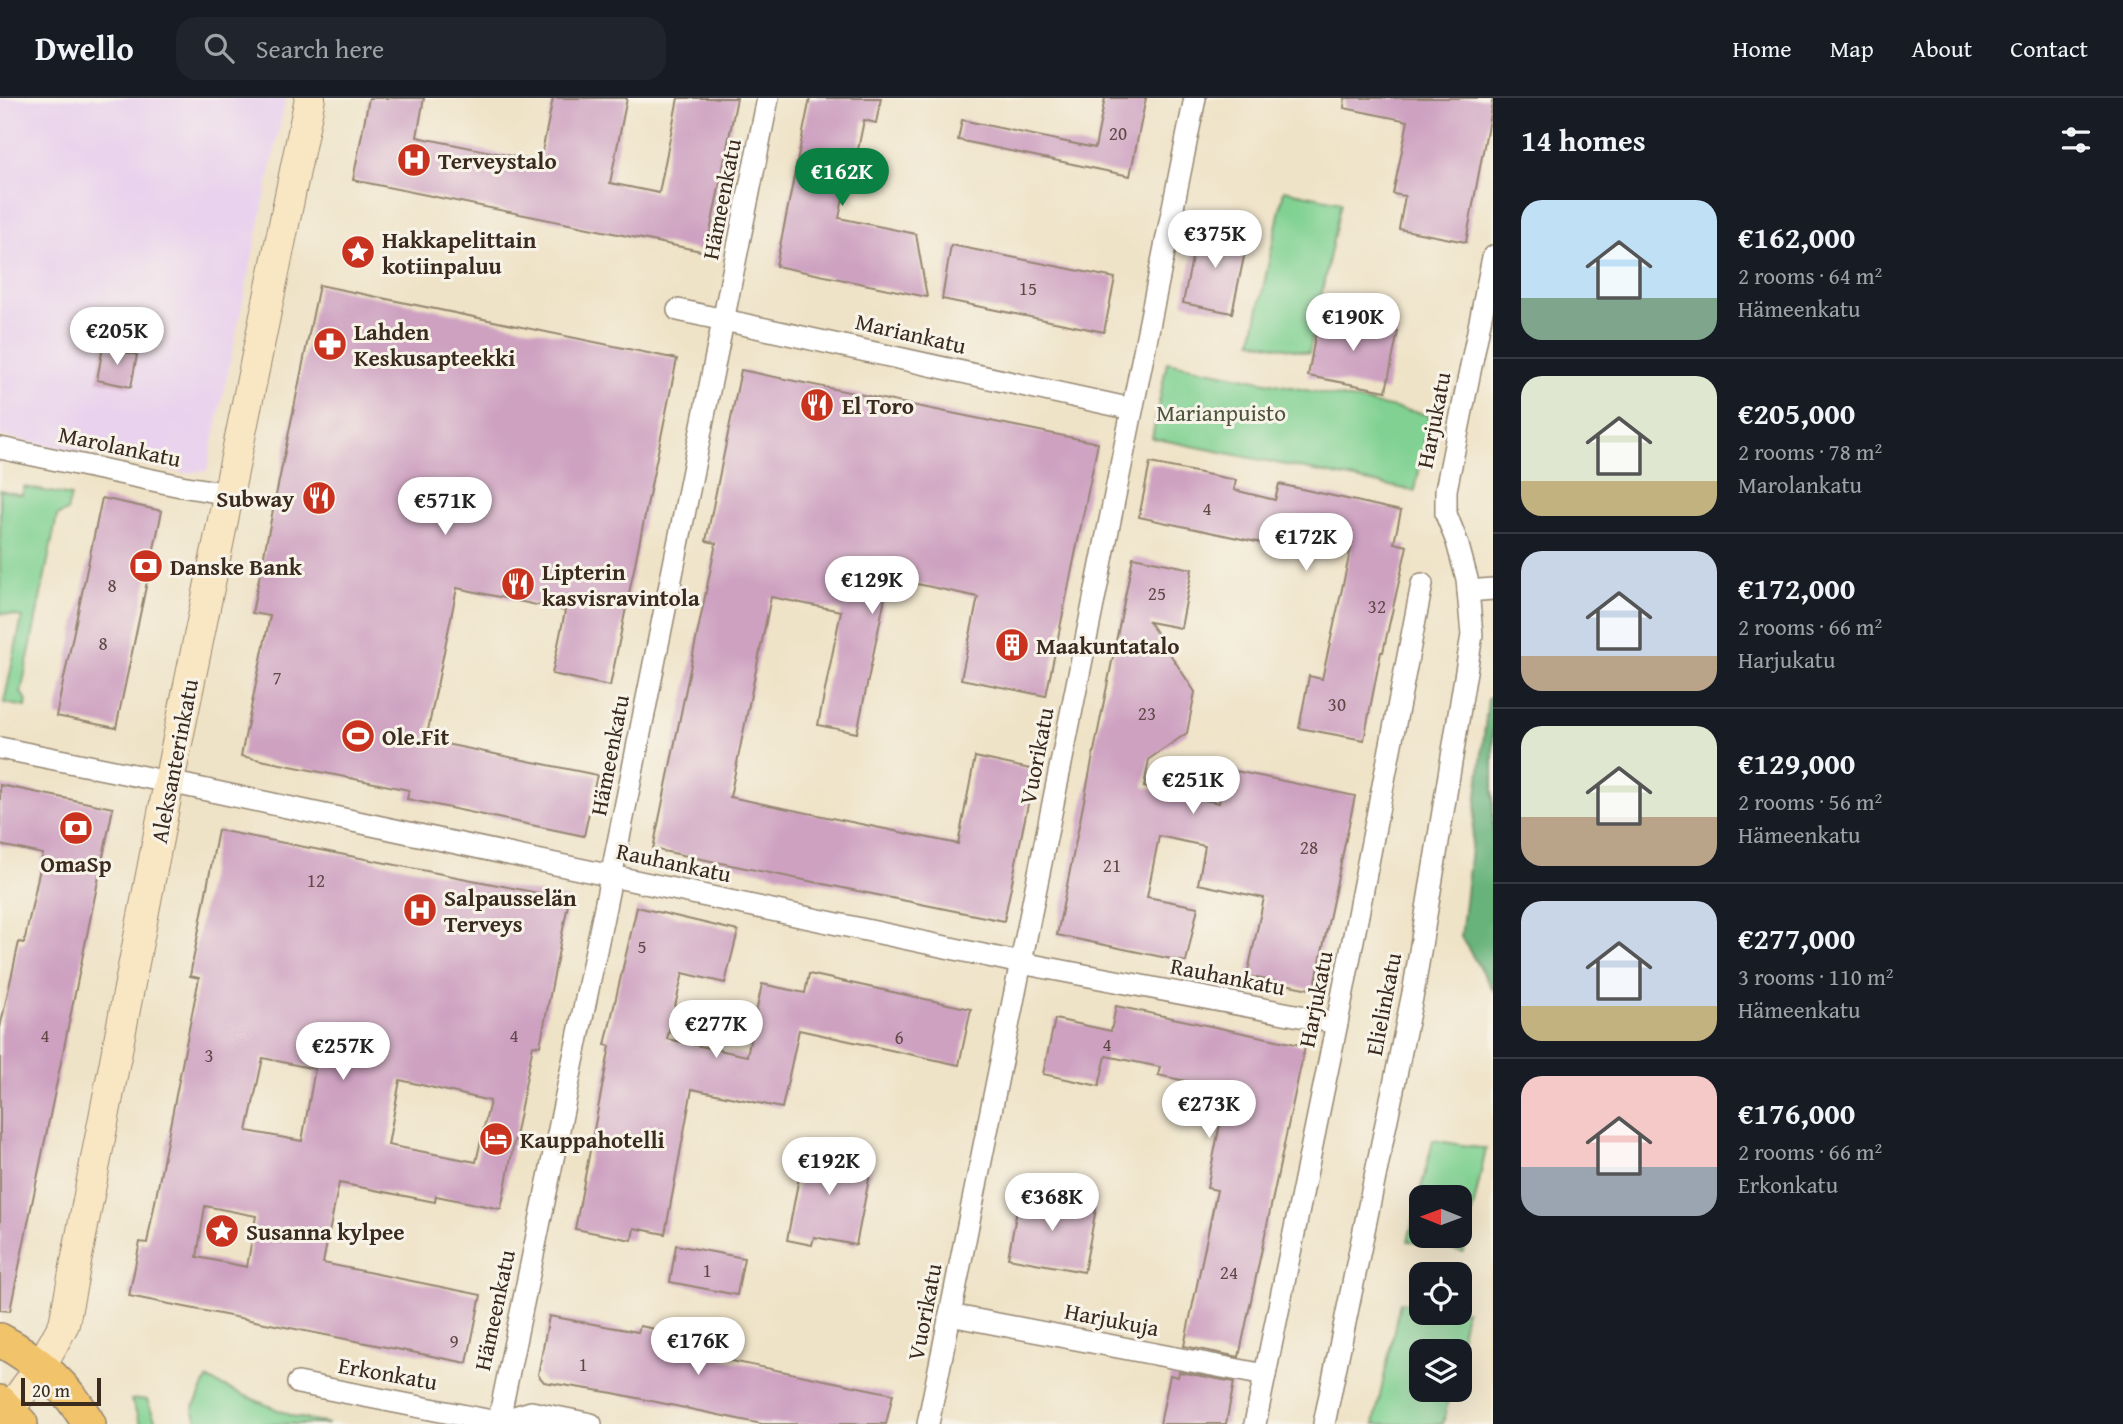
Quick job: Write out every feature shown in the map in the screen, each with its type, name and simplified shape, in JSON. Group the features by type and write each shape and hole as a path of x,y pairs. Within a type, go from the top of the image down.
{"main road":[{"name":"Aleksanterinkatu","path":"10,1412 41,1366 64,1324 169,782 310,98"},
{"path":"0,1340 41,1366 70,1395 89,1424"}],"street":[{"name":"Hämeenkatu","path":"497,1423 768,98"},
{"name":"Vuorikatu","path":"928,1424 1195,98"},
{"name":"Harjukatu","path":"1468,592 1457,542 1446,514 1446,490 1493,257"},
{"name":"Mariankatu","path":"678,310 1132,410"},
{"name":"Marolankatu","path":"0,448 229,494"},
{"name":"Harjukatu","path":"1255,1424 1337,1023 1422,584"},
{"path":"1468,592 1493,589"},
{"name":"Elielinkatu","path":"1324,1424 1414,988 1472,635 1468,592"},
{"name":"Rauhankatu","path":"0,748 1021,963 1337,1023"},
{"name":"Harjukuja","path":"950,1315 1265,1375"},
{"name":"Erkonkatu","path":"298,1383 497,1423 531,1412 590,1424"}],"shaded area":[{"path":"0,98 286,98 207,471 184,473 0,436","holes":["103,348 137,354 131,387 97,379"]}],"green space":[{"path":"1284,190 1341,202 1309,353 1252,341"},
{"name":"Marianpuisto","path":"1167,362 1430,415 1415,491 1152,438"},
{"path":"24,487 71,496 67,511 57,516 21,693 27,700 26,707 4,703 22,617 0,613 0,490 22,495"},
{"path":"1493,696 1493,990 1461,937 1488,699"},
{"path":"1433,1140 1486,1149 1472,1215 1472,1185 1422,1185"},
{"path":"1444,1248 1465,1248 1464,1252"},
{"path":"1400,1302 1409,1303 1409,1325 1463,1325 1460,1339 1409,1339 1409,1402 1448,1402 1443,1424 1374,1424"},
{"path":"207,1379 292,1416 329,1424 198,1424 193,1409"},
{"path":"131,1400 147,1400 157,1424 141,1424"}],"building":[{"path":"369,98 424,98 417,137 540,162 553,98 627,98 610,183 659,193 678,98 737,98 706,252 353,180"},
{"path":"810,98 881,98 876,123 864,120 852,179 847,179 839,218 916,234 927,297 776,266"},
{"path":"1105,98 1146,98 1130,176 958,140 962,120 1095,148"},
{"path":"1345,98 1493,98 1466,242 1399,229 1405,196 1393,194 1408,121 1344,108"},
{"path":"1198,228 1248,238 1232,313 1183,303"},
{"path":"951,245 1115,278 1104,332 942,299"},
{"path":"319,285 677,359 610,686 552,674 565,611 457,588 426,740 597,775 584,836 407,799 409,790 241,756 270,616 252,613"},
{"path":"1319,315 1352,322 1362,319 1369,325 1398,331 1386,391 1308,376"},
{"path":"103,347 137,355 131,387 97,380"},
{"name":"Maakuntatalo","path":"741,370 1098,443 1046,696 961,679 978,597 889,578 857,733 818,725 841,611 771,597 730,797 958,844 975,757 1035,770 1004,921 653,849 716,543 706,541"},
{"path":"1150,463 1236,480 1234,490 1275,500 1279,484 1401,511 1394,543 1407,546 1381,652 1364,740 1299,728 1309,676 1322,679 1351,548 1269,530 1266,544 1139,517"},
{"path":"102,498 162,511 116,728 56,716"},
{"path":"1133,557 1192,569 1181,628 1149,622 1195,692 1187,733 1149,759 1144,787 1219,803 1226,769 1355,796 1314,990 1247,976 1264,898 1198,884 1205,846 1159,836 1147,897 1198,907 1186,962 1057,935"},
{"path":"0,785 113,808 10,1311 0,1310 0,1028 19,942 24,943 43,854 0,845"},
{"path":"218,830 569,899 540,1046 533,1045 501,1209 436,1196 435,1202 339,1183 323,1263 481,1295 467,1363 129,1296 140,1242 147,1243 199,978 190,976","holes":["263,1058 315,1069 302,1141 247,1131","400,1080 490,1101 476,1162 388,1145","205,1206 256,1216 247,1267 197,1257"]},
{"path":"637,907 738,931 725,983 683,973 667,1039 747,1056 762,984 805,993 809,974 971,1009 959,1065 799,1030 782,1108 692,1089 665,1234 634,1228 632,1240 575,1229 610,1046 605,1045"},
{"path":"1116,1006 1305,1046 1239,1357 1184,1346 1217,1190 1207,1188 1227,1090 1158,1075 1160,1067 1106,1056 1099,1086 1043,1074 1055,1019 1111,1031"},
{"path":"806,1141 832,1146 830,1155 872,1164 856,1245 814,1237 812,1245 787,1240"},
{"path":"1020,1194 1096,1209 1084,1272 1008,1258"},
{"path":"676,1245 744,1258 737,1295 670,1282"},
{"path":"549,1316 638,1332 640,1326 725,1343 722,1359 893,1394 886,1424 762,1424 613,1393 544,1382 538,1375"},
{"path":"1179,1372 1234,1382 1226,1424 1160,1424 1170,1375 1178,1377"}],"place":[{"name":"Terveystalo","path":"414,160"},
{"name":"Hakkapelittain kotiinpaluu","path":"358,252"},
{"name":"Lahden Keskusapteekki","path":"330,344"},
{"name":"El Toro","path":"817,405"},
{"name":"Subway","path":"319,498"},
{"name":"Danske Bank","path":"146,566"},
{"name":"Lipterin kasvisravintola","path":"518,584"},
{"name":"Maakuntatalo","path":"1012,645"},
{"name":"Ole.Fit","path":"358,736"},
{"name":"OmaSp","path":"76,828"},
{"name":"Salpausselän Terveys","path":"420,910"},
{"name":"Kauppahotelli","path":"496,1139"},
{"name":"Susanna kylpee","path":"222,1231"}]}
